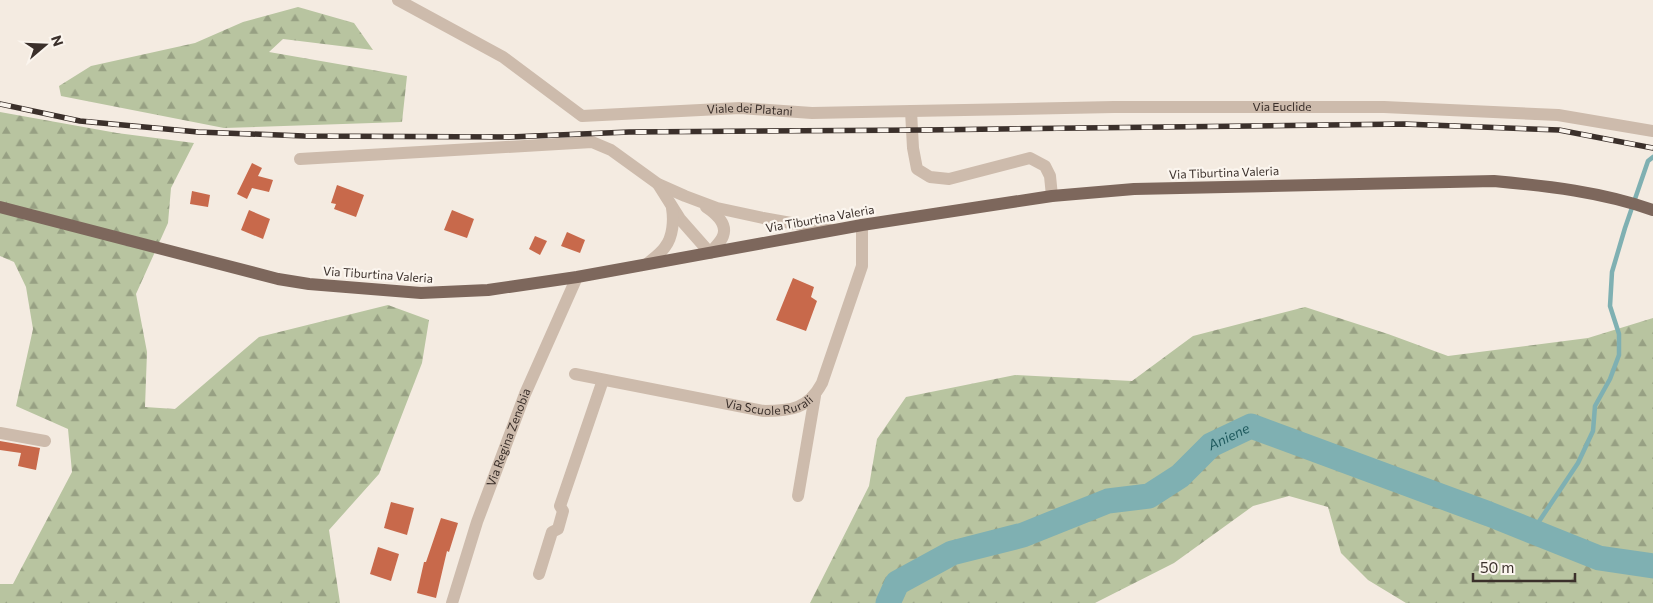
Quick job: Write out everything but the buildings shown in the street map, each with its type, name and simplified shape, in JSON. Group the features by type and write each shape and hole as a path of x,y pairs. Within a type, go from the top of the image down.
{"main road":[{"name":"Via Tiburtina Valeria","path":"0,207 278,279 309,284 421,293 488,290 576,277 862,225 1052,196 1134,189 1494,181 1544,186 1634,203 1653,210"}],"street":[{"name":"Viale dei Platani","path":"398,0 503,56 582,116 740,108 911,115"},
{"name":"Via Euclide","path":"911,115 1114,107 1384,107 1558,115 1653,130"},
{"path":"911,115 913,148 917,169 930,177 949,179 1030,158 1045,166 1050,176 1052,196"},
{"path":"300,159 592,142 612,150 658,184 698,201 717,208 833,231"},
{"path":"658,184 680,219 710,252 723,236 723,222 715,213 698,201"},
{"path":"648,264 666,246 671,232 673,216 671,203"},
{"name":"Via Scuole Rurali","path":"575,374 764,411 781,411 807,402 815,396 822,383 862,266 862,225"},
{"name":"Via Regina Zenobia","path":"452,603 478,522 525,394 576,277"},
{"path":"539,574 552,532 558,528 563,511 560,506 603,380"},
{"path":"798,496 815,396"},
{"path":"0,433 45,441"}],"green space":[{"path":"298,7 354,23 373,50 283,39 269,52 407,76 402,122 224,128 61,96 59,86 91,66 195,43 243,22"},
{"path":"0,112 117,133 194,143 171,188 168,223 136,294 147,352 145,407 175,409 259,337 388,305 429,320 422,363 379,474 329,530 340,603 0,603 0,584 13,584 72,472 68,429 16,406 33,329 26,287 14,262 0,256"},
{"path":"1305,307 1448,356 1588,338 1653,318 1653,603 1406,603 1368,580 1341,553 1328,507 1289,496 1253,506 1174,563 1095,603 810,603 869,486 877,439 906,397 1015,375 1132,381 1193,336"}],"waterway":[{"path":"1532,532 1578,463 1593,431 1595,406 1610,379 1619,355 1619,334 1610,306 1612,272 1648,161 1653,157"},
{"name":"Aniene","path":"888,603 897,583 952,553 1023,535 1108,501 1149,496 1180,476 1211,445 1251,426 1489,514 1599,558 1653,566"}],"railway":[{"path":"0,104 80,121 198,132 304,136 510,137 629,132 1404,124 1559,130 1653,148"}]}
